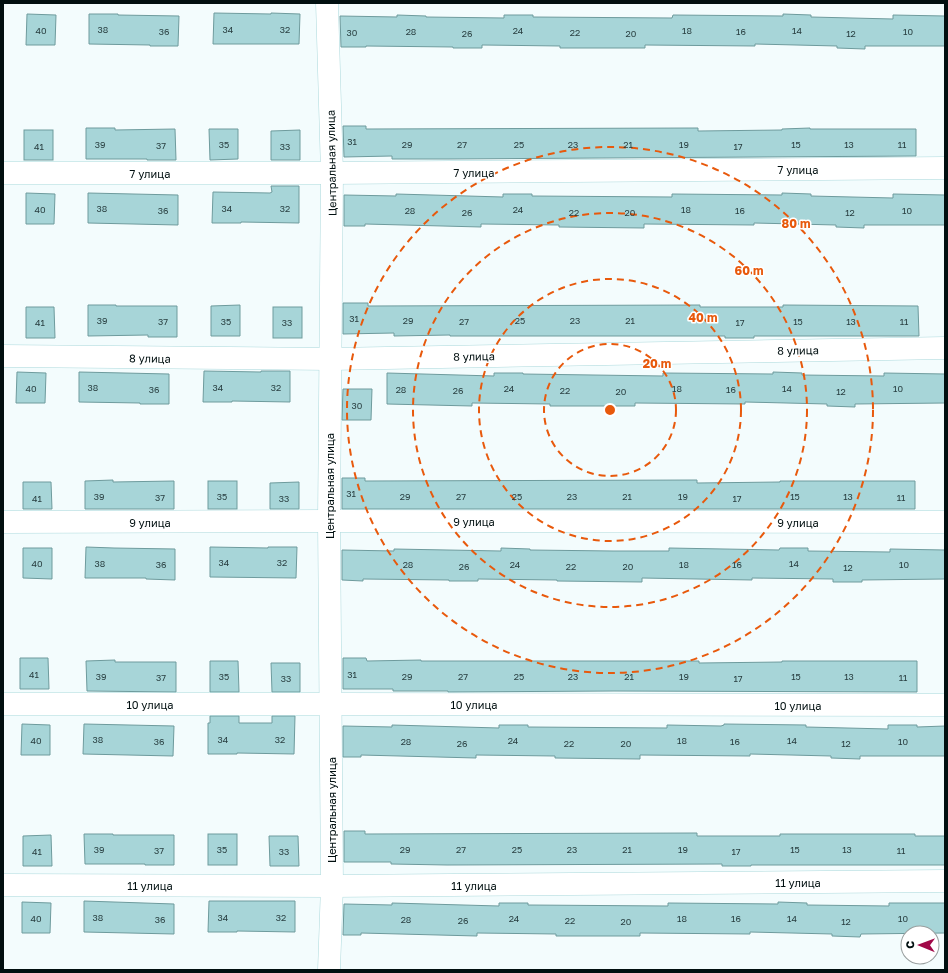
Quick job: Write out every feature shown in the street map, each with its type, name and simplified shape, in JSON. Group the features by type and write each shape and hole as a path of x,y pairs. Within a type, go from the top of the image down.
{"street":[{"name":"Центральная улица","path":"327,3 332,173 329,521 332,886 329,970"},
{"name":"7 улица","path":"3,172 332,173 945,168"},
{"name":"8 улица","path":"3,356 331,359 945,348"},
{"name":"9 улица","path":"3,522 945,522"},
{"name":"10 улица","path":"3,704 945,705"},
{"name":"11 улица","path":"3,885 332,886 945,881"}],"building":[{"path":"214,13 300,14 299,44 213,44"},
{"path":"27,14 56,15 55,45 26,45"},
{"path":"89,14 179,16 178,46 89,44"},
{"path":"783,14 811,15 811,17 893,19 893,15 945,16 945,46 865,46 865,49 837,48 837,46 755,44 755,46 645,45 645,48 560,48 560,46 482,45 482,48 341,47 340,16 397,17 397,15 504,18 504,15 533,15 533,17 672,18 673,15 783,16"},
{"path":"343,126 366,126 366,129 698,128 698,131 782,130 810,128 916,129 916,156 448,159 392,159 392,156 344,157"},
{"path":"86,128 115,128 115,130 175,129 176,160 86,159"},
{"path":"209,129 238,129 238,159 210,160"},
{"path":"24,130 53,130 53,160 24,160"},
{"path":"300,130 300,160 271,160 271,131"},
{"path":"271,186 299,186 299,223 212,223 213,192 270,193 272,192"},
{"path":"26,193 55,194 54,224 26,224"},
{"path":"88,193 178,195 178,225 88,223"},
{"path":"782,193 811,194 811,196 893,198 893,194 945,195 945,225 864,225 864,228 836,227 836,225 754,223 754,225 644,224 644,228 481,224 481,227 365,224 365,226 344,226 344,195 396,196 396,194 503,197 503,194 532,194 532,196 672,197 672,194 782,195"},
{"path":"343,303 368,303 368,306 918,306 919,336 754,336 754,338 725,338 725,336 394,336 394,333 343,334"},
{"path":"88,305 177,306 177,337 148,337 148,335 88,336"},
{"path":"240,305 240,336 211,336 211,306"},
{"path":"26,307 54,307 55,338 26,338"},
{"path":"273,307 302,307 302,338 273,338"},
{"path":"204,371 290,371 290,402 203,402"},
{"path":"17,372 46,373 45,403 16,403"},
{"path":"79,372 169,374 169,404 79,402"},
{"path":"773,372 802,373 802,375 884,376 884,373 945,374 945,403 855,404 855,407 827,406 827,404 745,402 745,404 635,403 635,406 550,406 550,404 472,403 472,406 387,404 387,373 494,376 494,373 523,373 663,376 663,373 773,374"},
{"path":"343,389 372,389 371,420 342,420"},
{"path":"342,478 365,478 365,481 697,480 697,483 780,481 915,481 915,509 342,509"},
{"path":"113,480 113,482 174,481 174,509 85,509 85,481"},
{"path":"208,481 237,481 237,509 208,509"},
{"path":"23,482 51,482 52,509 23,509"},
{"path":"299,482 299,509 270,509 270,483"},
{"path":"86,547 175,549 175,580 146,578 85,578"},
{"path":"210,547 297,547 296,578 210,577"},
{"path":"23,548 52,548 52,579 23,578"},
{"path":"501,548 530,550 613,551 669,551 669,548 779,550 780,548 808,548 808,551 890,552 890,549 945,550 945,579 862,580 862,582 833,582 833,579 752,578 752,580 642,578 642,582 478,579 478,581 342,580 342,550 394,551 394,549 501,551"},
{"path":"20,658 48,658 49,689 20,689"},
{"path":"343,658 366,658 367,661 699,661 699,663 782,661 917,661 917,692 448,692 393,691 393,689 343,689"},
{"path":"115,660 115,662 176,662 176,692 87,691 86,661"},
{"path":"210,661 238,661 239,692 210,692"},
{"path":"271,663 300,663 300,692 272,692"},
{"path":"210,716 239,716 239,723 272,723 272,716 295,716 294,754 208,754 208,723 210,723"},
{"path":"22,724 50,725 50,755 21,755"},
{"path":"84,724 174,726 173,756 83,754"},
{"path":"724,724 806,725 806,727 888,729 888,725 917,725 917,727 945,726 945,756 860,756 860,759 831,758 831,756 750,754 750,756 640,755 640,759 476,755 476,758 361,755 361,757 343,757 343,726 392,727 392,725 499,728 499,725 528,725 528,727 667,728 667,725 721,726"},
{"path":"344,831 365,831 365,834 697,833 697,836 780,836 780,834 915,834 915,836 945,836 945,865 447,865 391,864 391,862 344,862"},
{"path":"84,834 174,835 174,865 85,864"},
{"path":"208,834 237,834 237,865 208,865"},
{"path":"51,835 52,866 23,866 23,836"},
{"path":"269,836 298,836 299,866 270,866"},
{"path":"84,901 174,904 174,934 84,932"},
{"path":"209,901 295,901 295,932 208,932"},
{"path":"22,902 51,903 50,933 22,933"},
{"path":"778,902 807,903 807,905 889,906 889,903 945,903 945,933 940,933 940,925 900,925 900,934 861,934 860,937 832,936 832,934 750,932 750,934 640,933 640,936 556,936 556,934 477,933 477,936 361,933 361,935 343,935 344,904 392,905 392,903 499,906 499,903 528,903 528,905 668,906 668,903 778,904"}]}
